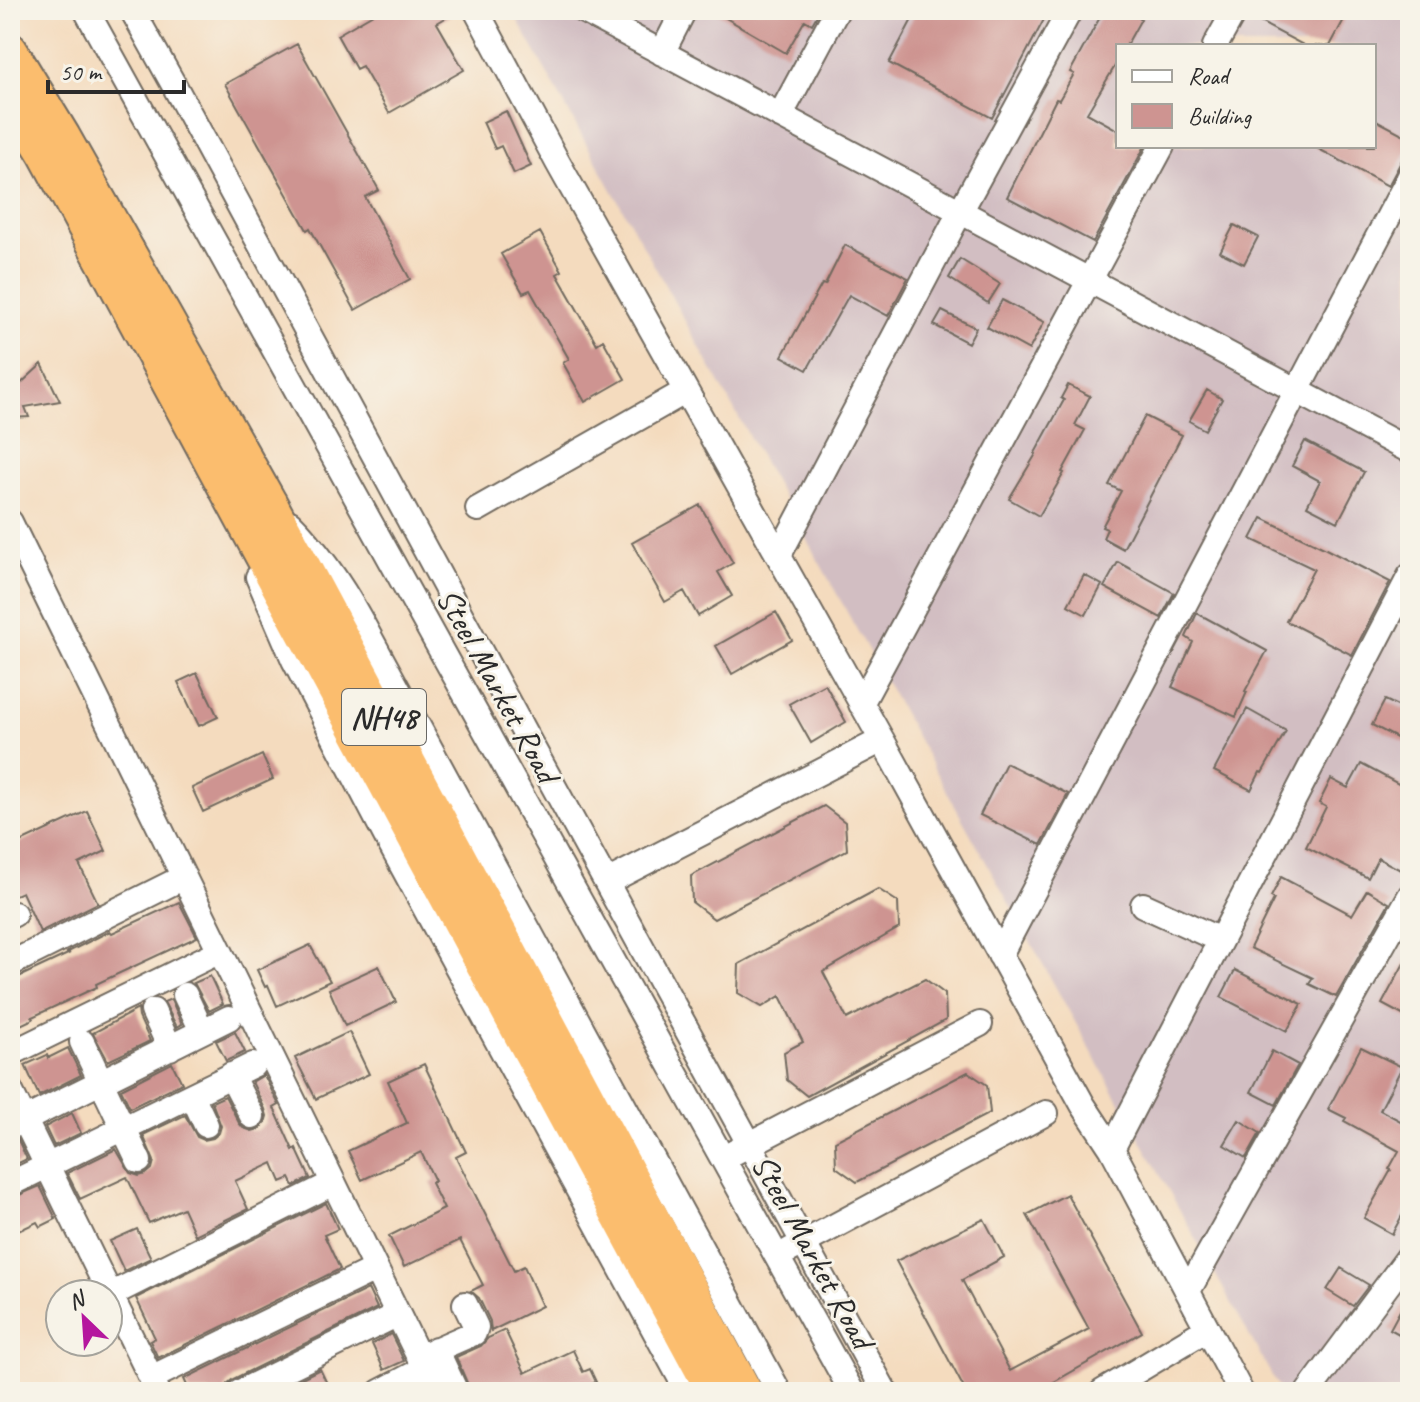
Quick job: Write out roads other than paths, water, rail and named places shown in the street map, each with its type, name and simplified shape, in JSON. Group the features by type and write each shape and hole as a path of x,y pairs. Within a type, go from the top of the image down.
{"highway":[{"name":"NH48","path":"10,50 63,137 714,1392"},
{"name":"NH48","path":"10,96 253,506 745,1392"}],"street":[{"name":"Steel Market Road","path":"86,10 852,1392"},
{"name":"Steel Market Road","path":"132,10 885,1392"},
{"path":"476,10 558,163 1083,1105 1112,1149 1241,1392"},
{"path":"582,10 1410,451"},
{"path":"662,53 684,10"},
{"path":"780,116 837,10"},
{"path":"779,555 1070,10"},
{"path":"1216,44 1235,10"},
{"path":"861,704 1161,148"},
{"path":"1000,955 1410,176"},
{"path":"478,509 686,391"},
{"path":"253,506 257,575 294,660 394,852 688,1392"},
{"path":"253,506 308,541 337,579 779,1392"},
{"path":"10,522 398,1314 426,1358 456,1392"},
{"path":"392,564 423,546"},
{"path":"1112,1149 1410,576"},
{"path":"607,882 882,740"},
{"path":"10,964 184,877"},
{"path":"1188,1291 1410,896"},
{"path":"1143,905 1220,940"},
{"path":"10,1054 220,951"},
{"path":"185,995 202,1031"},
{"path":"153,1011 170,1048"},
{"path":"17,1124 229,1018"},
{"path":"723,1158 980,1024"},
{"path":"82,1042 139,1161"},
{"path":"10,1184 242,1070 252,1116"},
{"path":"10,1090 17,1124 48,1165 102,1278"},
{"path":"192,1095 206,1125"},
{"path":"777,1257 1046,1113"},
{"path":"124,1288 333,1183"},
{"path":"1308,1392 1410,1255"},
{"path":"124,1324 154,1385 375,1269"},
{"path":"380,1392 426,1358 474,1333 476,1327 465,1304"},
{"path":"240,1392 398,1314"},
{"path":"1102,1392 1207,1329"},
{"path":"426,1358 436,1392"}]}
